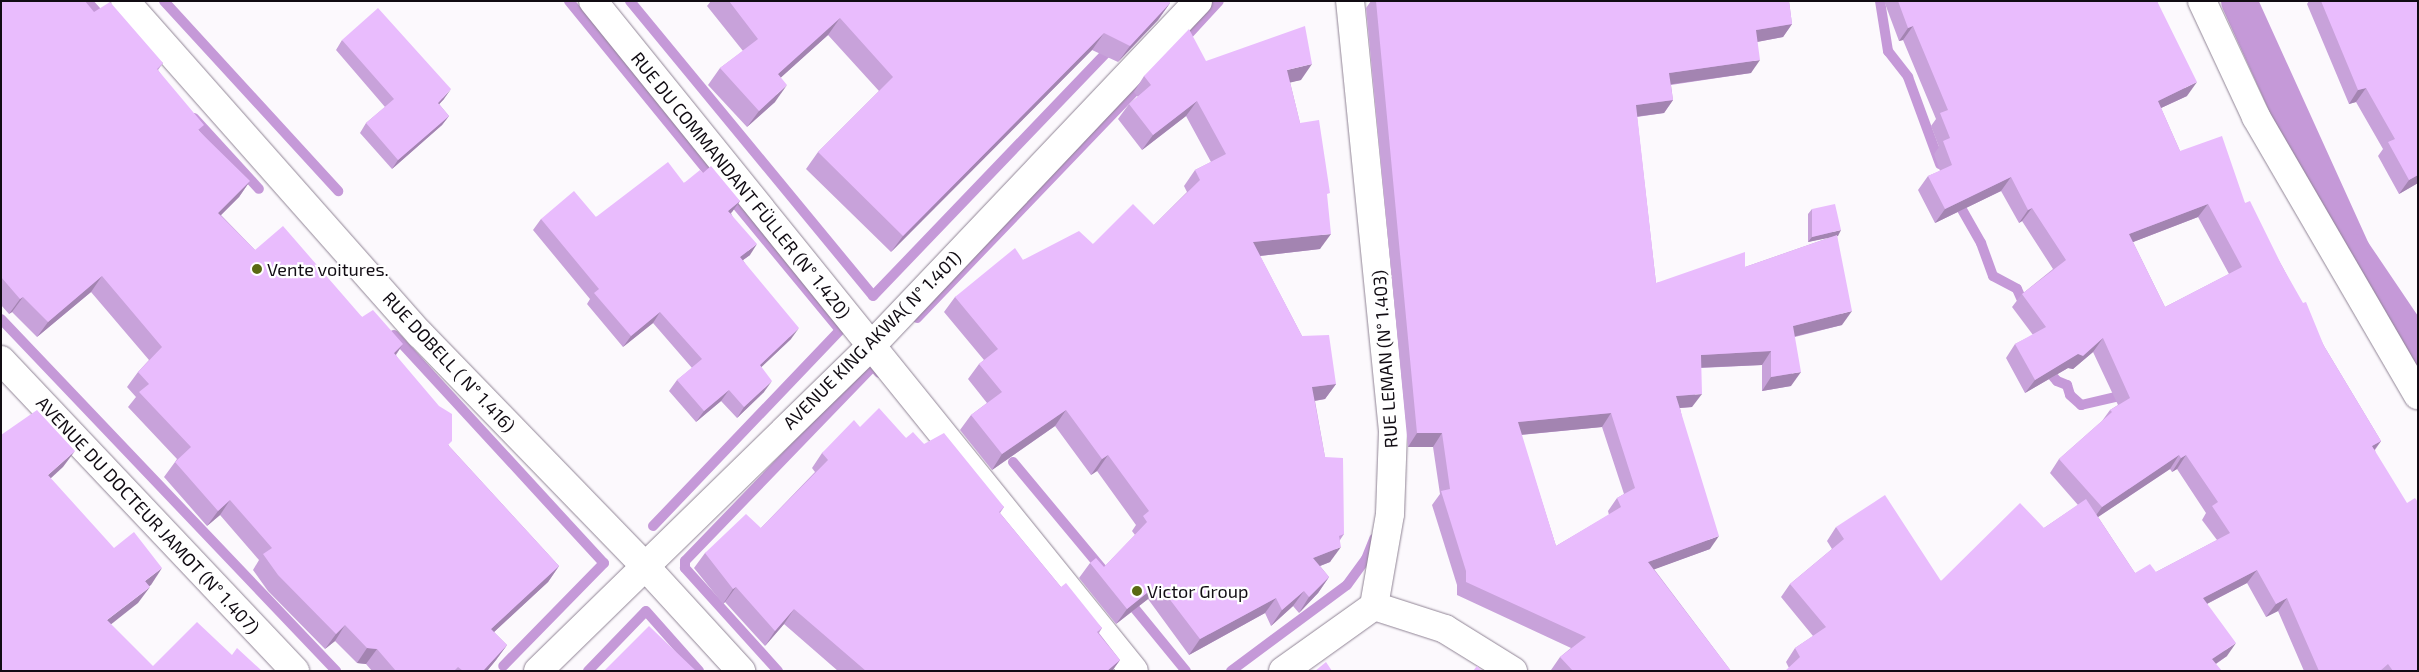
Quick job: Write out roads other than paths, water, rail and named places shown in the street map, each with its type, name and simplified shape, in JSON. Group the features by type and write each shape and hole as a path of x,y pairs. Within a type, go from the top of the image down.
{"street":[{"name":"RUE DOBELL ( N° 1.416)","path":"126,1 420,334 644,565 741,671"},
{"name":"RUE DU COMMANDANT FÜLLER (N° 1.420)","path":"593,1 1134,671"},
{"name":"AVENUE KING AKWA( N° 1.401)","path":"538,671 644,565 870,346 1198,1"},
{"name":"RUE LEMAN (N° 1.403)","path":"1350,1 1393,431 1390,514 1374,606"},
{"path":"2202,1 2256,117 2418,395"},
{"name":"AVENUE DU DOCTEUR JAMOT (N° 1.407)","path":"1,360 294,671"},
{"path":"1283,671 1374,606 1445,629 1513,671"}],"waterway":[{"path":"87,1 105,21"},
{"path":"164,1 338,191"},
{"path":"569,1 714,179"},
{"path":"630,1 873,296 1112,47"},
{"path":"1182,41 1219,1"},
{"path":"1880,1 1888,51 1908,77 1940,164"},
{"path":"2239,1 2353,252 2418,348"},
{"path":"917,318 1143,82"},
{"path":"194,118 259,189"},
{"path":"653,526 840,330 729,196"},
{"path":"1956,199 1981,243 1993,276 2017,289 2025,307"},
{"path":"1,319 336,671"},
{"path":"394,335 604,563 503,666"},
{"path":"778,671 685,568 685,561 873,366 879,373"},
{"path":"2046,368 2057,381 2067,385 2070,395 2081,405 2117,397 2127,398"},
{"path":"1013,462 1102,569"},
{"path":"1231,671 1347,585 1366,559 1374,539"},
{"path":"1127,599 1186,671"},
{"path":"588,671 646,611 699,671"}],"place":[{"name":"Vente voitures.","path":"257,269"},
{"name":"Victor Group","path":"1137,591"}]}
